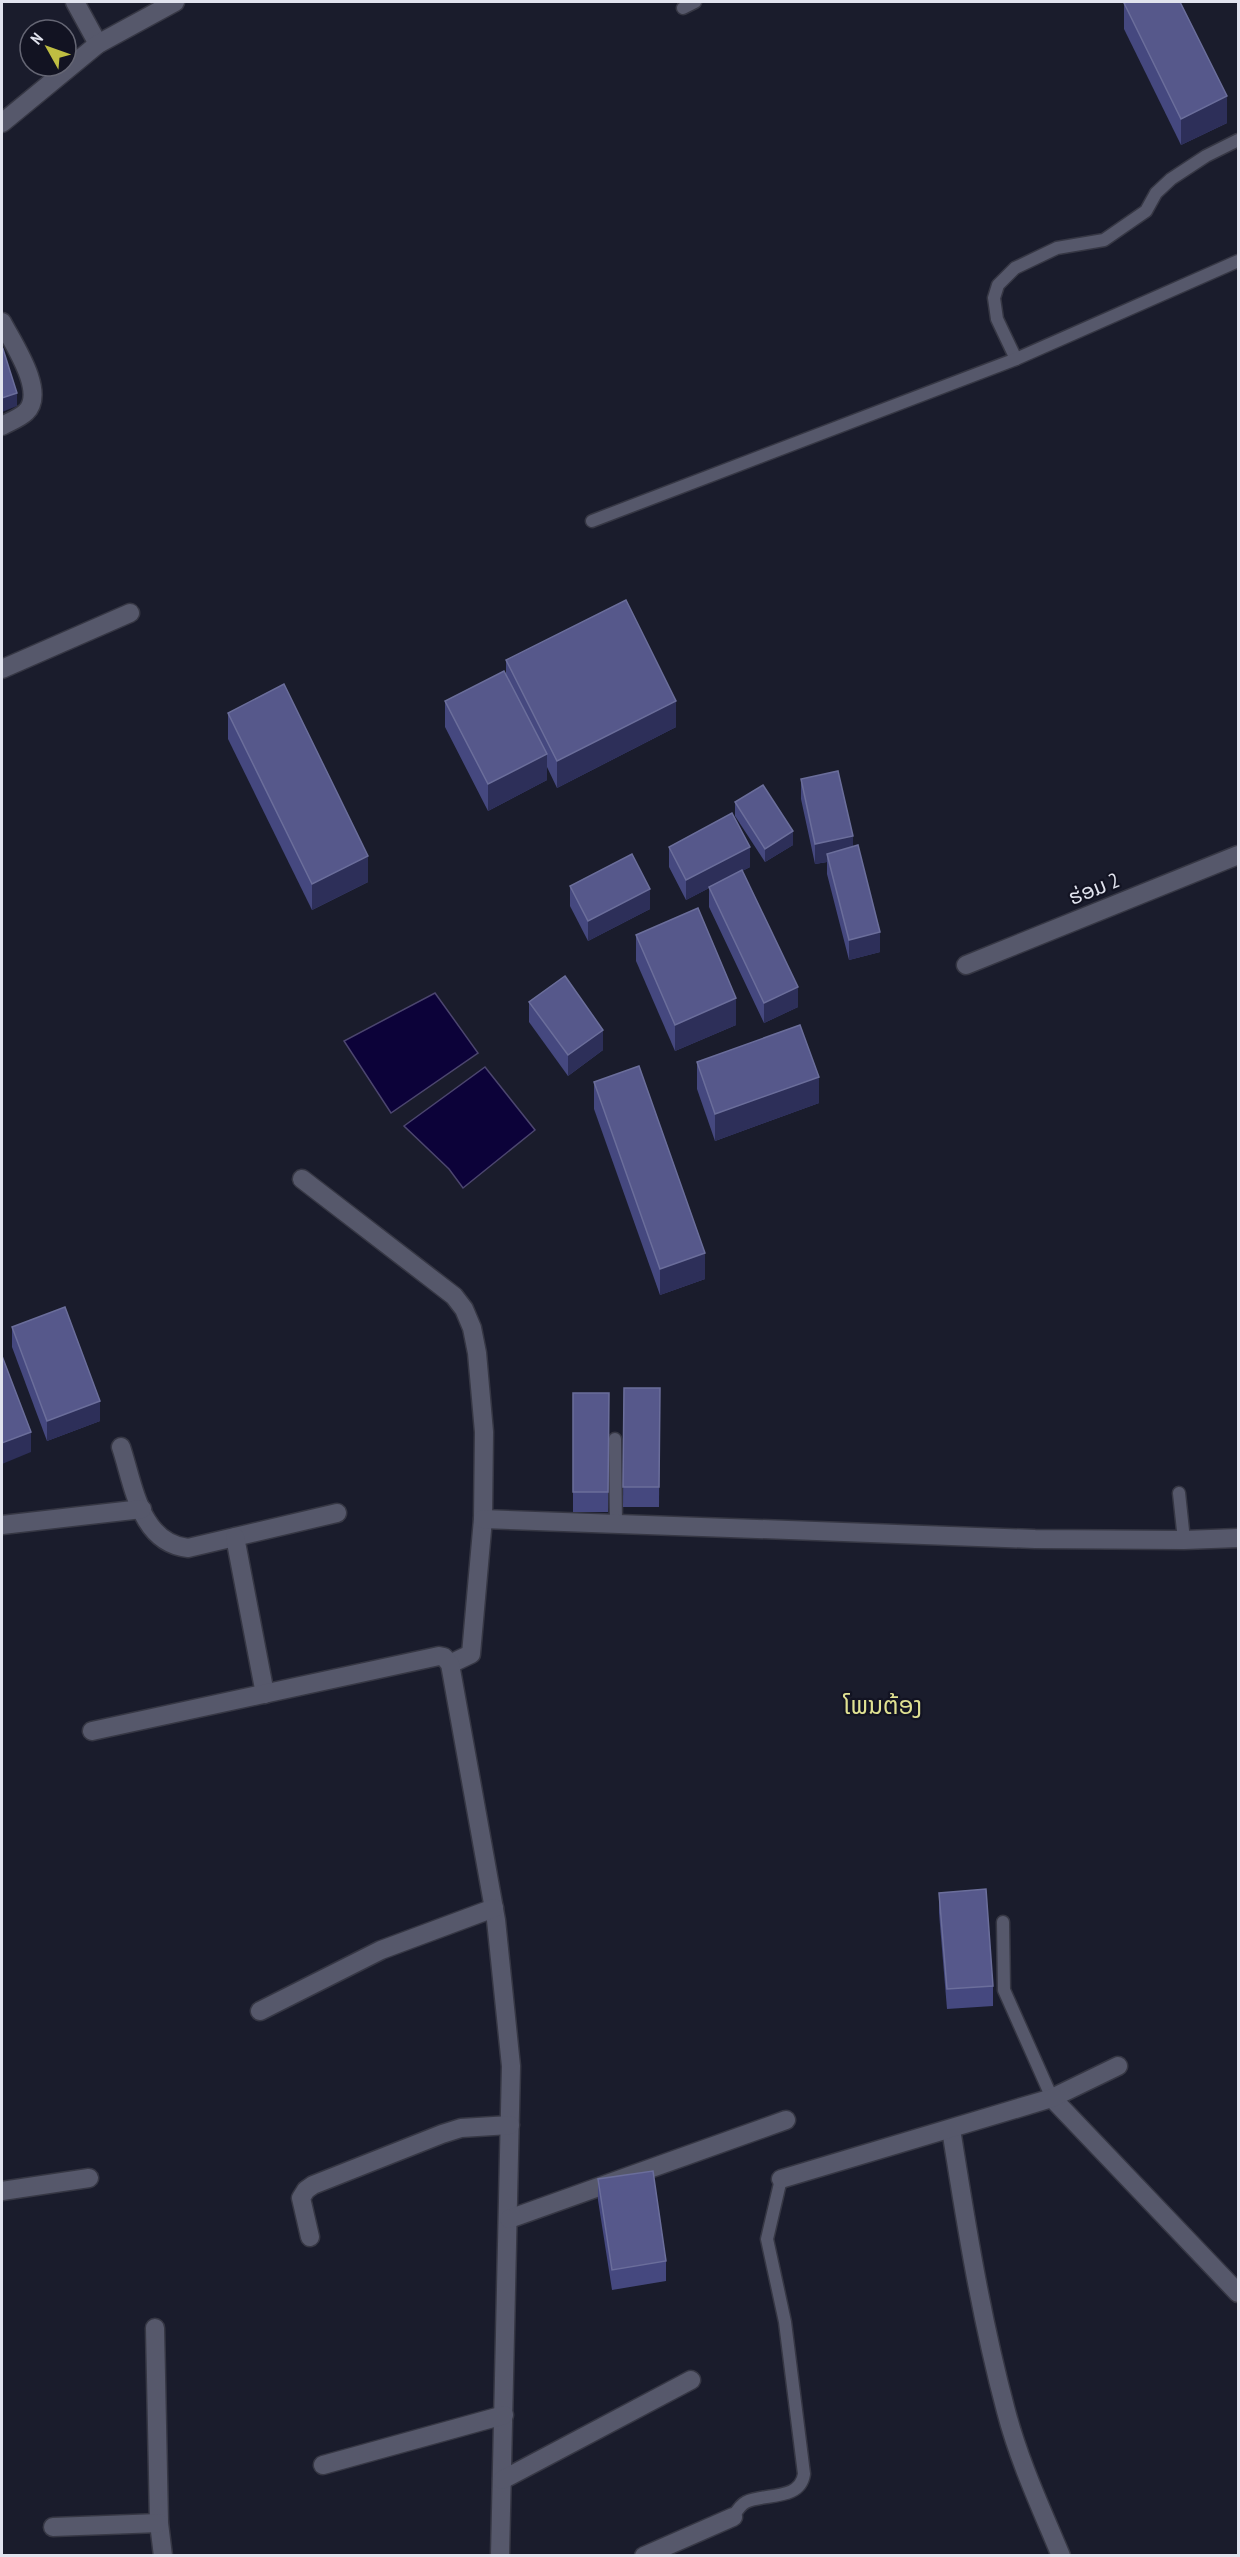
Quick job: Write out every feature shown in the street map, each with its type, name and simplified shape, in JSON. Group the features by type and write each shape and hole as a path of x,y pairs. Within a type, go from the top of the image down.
{"street":[{"path":"75,2 98,44"},
{"path":"2,123 98,44 175,2"},
{"path":"2,322 31,380 33,392 30,408 25,414 2,426"},
{"path":"2,669 130,613"},
{"name":"ຮ່ອມ 2","path":"966,965 1239,855"},
{"path":"302,1179 454,1296 464,1309 472,1328 477,1353 484,1432 483,1520 471,1654 450,1664"},
{"path":"121,1448 148,1525 155,1534 174,1546 188,1548 337,1514"},
{"path":"2,1525 142,1509"},
{"path":"483,1520 1035,1539 1239,1538"},
{"path":"235,1537 265,1694"},
{"path":"92,1731 439,1656 444,1657 450,1664 494,1908 511,2066 500,2556"},
{"path":"260,2011 381,1950 494,1908"},
{"path":"781,2179 1052,2098 1118,2066"},
{"path":"1052,2098 1239,2293"},
{"path":"509,2219 786,2120"},
{"path":"310,2237 301,2198 306,2190 313,2186 461,2128 510,2126"},
{"path":"951,2129 971,2256 1006,2413 1061,2556"},
{"path":"2,2192 89,2178"},
{"path":"155,2328 159,2523 163,2556"},
{"path":"502,2481 691,2380"},
{"path":"323,2465 504,2415"},
{"path":"644,2556 732,2517"},
{"path":"53,2527 159,2523"}],"lane":[{"path":"683,8 695,2"},
{"path":"1016,359 997,320 994,298 998,285 1015,268 1057,248 1104,240 1146,211 1156,193 1171,179 1206,156 1239,140"},
{"path":"592,521 1016,359 1239,261"},
{"path":"615,1439 616,1524"},
{"path":"1179,1493 1184,1540"},
{"path":"1003,1922 1004,1990 1052,2098"},
{"path":"732,2517 745,2502 794,2491 803,2479 785,2322 767,2239 781,2179"}],"shaded area":[{"path":"435,993 478,1053 391,1113 344,1041"},
{"path":"485,1067 535,1130 463,1188 449,1169 404,1126"}],"building":[{"path":"1180,2 1227,96 1181,119 1124,3"},
{"path":"2,350 17,393 2,398"},
{"path":"626,600 676,701 557,761 506,660"},
{"path":"504,671 547,754 488,784 445,701"},
{"path":"284,684 368,856 312,884 228,713"},
{"path":"838,771 853,836 815,844 801,779"},
{"path":"763,785 793,831 765,849 735,802"},
{"path":"732,813 750,847 686,880 669,847"},
{"path":"858,845 880,932 849,940 827,854"},
{"path":"632,854 650,889 588,921 570,886"},
{"path":"742,870 798,987 764,1003 709,887"},
{"path":"698,908 736,998 675,1025 636,935"},
{"path":"565,976 603,1030 568,1055 529,1002"},
{"path":"800,1025 819,1077 715,1114 697,1062"},
{"path":"639,1066 705,1253 660,1269 594,1082"},
{"path":"65,1307 100,1401 47,1421 12,1327"},
{"path":"2,1356 31,1432 2,1443"},
{"path":"624,1388 660,1388 659,1487 623,1487"},
{"path":"573,1393 609,1393 608,1492 573,1492"},
{"path":"986,1889 993,1986 947,1989 939,1893"},
{"path":"653,2171 666,2261 612,2270 598,2179"}],"district":[{"name":"ໂພນຕ້ອງ","path":"883,1706"}]}
